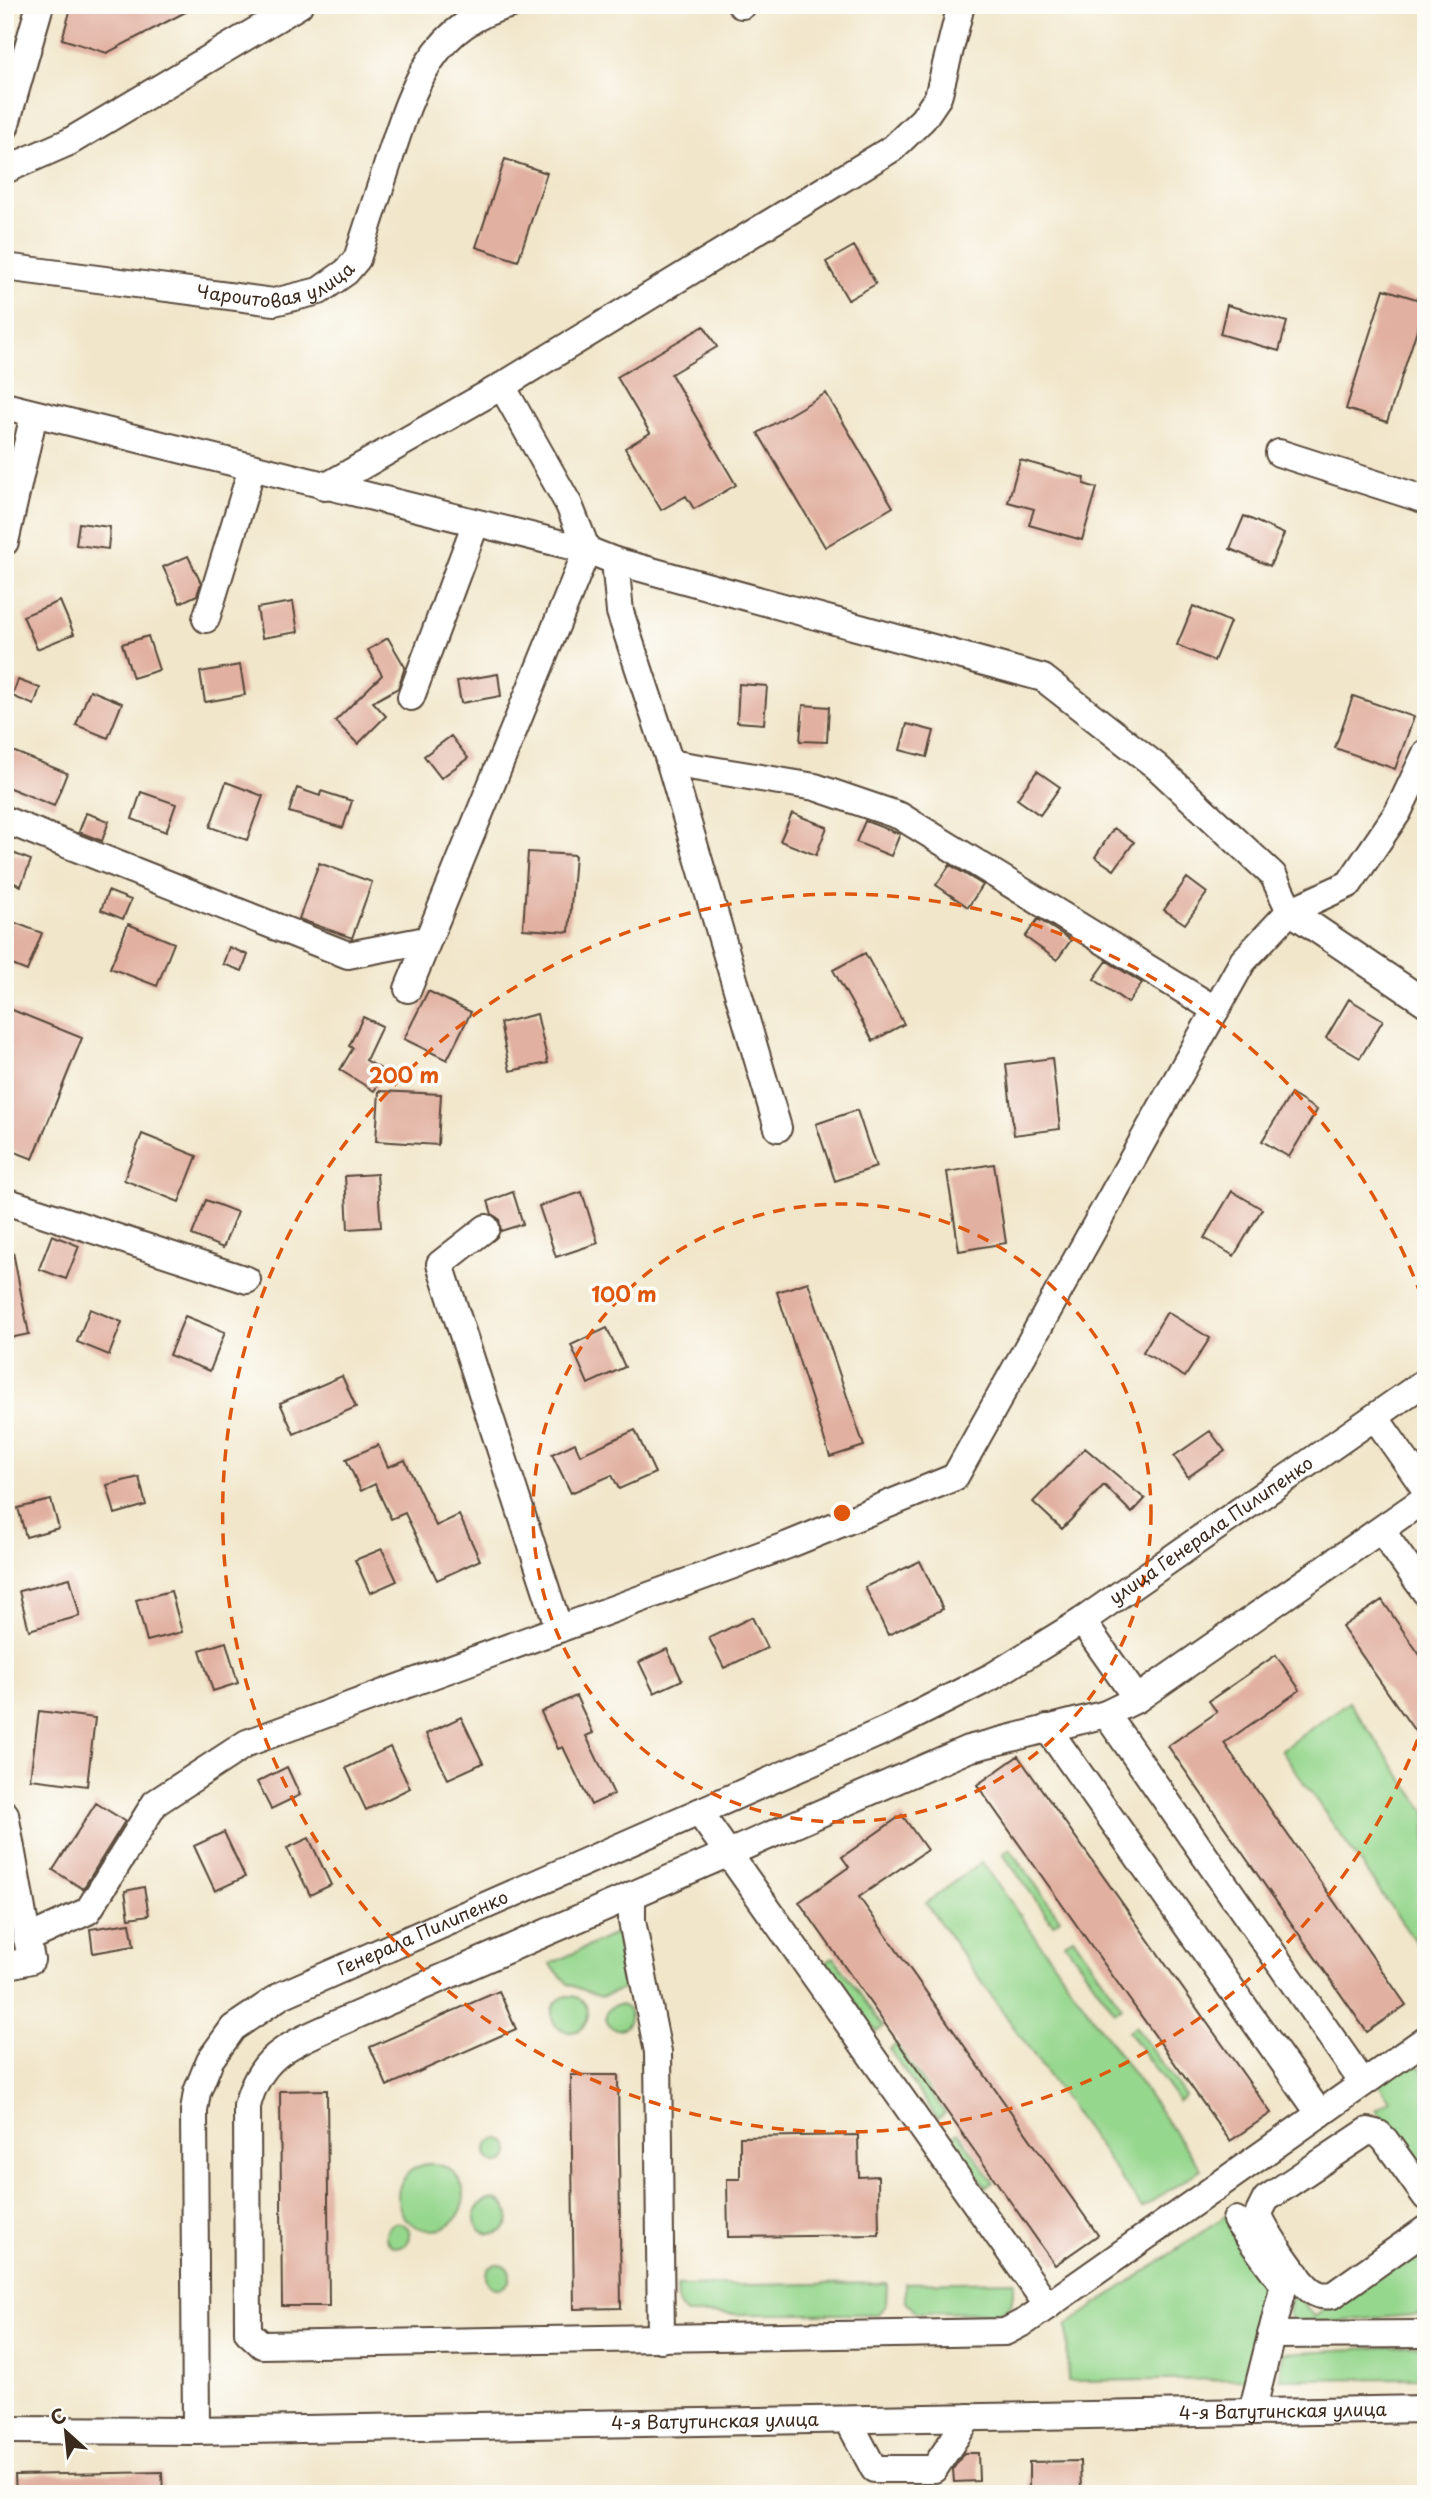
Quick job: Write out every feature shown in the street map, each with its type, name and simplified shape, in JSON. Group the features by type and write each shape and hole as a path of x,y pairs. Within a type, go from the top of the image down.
{"street":[{"path":"5,127 40,5"},
{"path":"5,170 69,142 299,5"},
{"name":"Чароитовая улица","path":"5,267 274,302 319,292 339,278 357,259 413,87 437,49 470,22 509,5"},
{"path":"325,487 502,386 893,148 923,119 938,97 961,5"},
{"path":"408,989 587,550 569,505 502,386"},
{"path":"5,406 475,525 587,550 615,561 1044,678 1156,766 1273,875 1290,911 1426,1003"},
{"path":"5,542 34,414"},
{"path":"1279,453 1426,500"},
{"path":"206,619 252,468"},
{"path":"411,697 475,525"},
{"path":"615,561 620,611 670,763 778,1128"},
{"path":"27,1939 88,1911 155,1803 247,1743 788,1545 956,1477 1244,961 1290,911 1349,884 1398,812 1426,753"},
{"path":"670,763 815,787 900,816 1216,1010"},
{"path":"5,820 348,955 426,940"},
{"path":"5,1201 247,1280"},
{"path":"486,1228 440,1264 559,1629"},
{"name":"улица Генерала Пилипенко","path":"993,1676 1082,1621 1426,1381"},
{"path":"1375,1417 1426,1490"},
{"path":"1426,1498 1137,1699 1106,1714 968,1749 294,2043 273,2056 251,2089 247,2106 248,2332 251,2338 262,2345 460,2331 662,2339 993,2334 1015,2328 1048,2306 1426,2039"},
{"path":"1381,1530 1426,1594"},
{"path":"1082,1621 1137,1699"},
{"name":"Генерала Пилипенко","path":"196,2431 194,2111 203,2075 220,2043 248,2016 282,1995 888,1729 993,1676"},
{"path":"1106,1714 1363,2083"},
{"path":"1047,1728 1320,2114"},
{"path":"699,1812 1048,2306"},
{"path":"5,1814 31,1960 5,1966"},
{"path":"632,1895 632,1922 658,2052 662,2339"},
{"path":"1252,2413 1271,2335 1290,2279 1260,2219 1261,2207 1266,2199 1361,2133 1379,2134 1426,2197"},
{"path":"1236,2220 1290,2279 1314,2293 1334,2295 1426,2230"},
{"path":"1271,2335 1426,2334"},
{"name":"4-я Ватутинская улица","path":"5,2430 196,2431 1426,2409"},
{"path":"848,2420 874,2469 933,2469 969,2417"}],"green space":[{"path":"1349,1702 1426,1812 1426,1957 1281,1750"},
{"path":"1010,1849 1060,1919 1053,1924 1003,1854"},
{"path":"982,1862 1201,2169 1142,2208 926,1903"},
{"path":"617,1933 630,1987 601,1997 568,1984 550,1964"},
{"path":"1073,1937 1122,2007 1115,2012 1065,1943"},
{"path":"834,1957 883,2027 876,2032 826,1962"},
{"path":"570,1996 583,2001 588,2014 583,2027 570,2032 557,2027 552,2014 557,2001"},
{"path":"618,2005 627,2008 630,2017 627,2026 618,2029 609,2026 606,2017 609,2008"},
{"path":"1135,2026 1185,2096 1178,2101 1128,2031"},
{"path":"896,2044 945,2113 938,2119 889,2049"},
{"path":"1413,2059 1426,2075 1426,2180 1376,2110 1390,2100 1378,2083"},
{"path":"958,2132 993,2182 986,2187 951,2137"},
{"path":"498,2139 507,2142 510,2151 507,2160 498,2163 489,2160 486,2151 489,2142"},
{"path":"431,2164 454,2174 464,2197 454,2220 431,2230 408,2220 398,2197 408,2174"},
{"path":"492,2200 504,2205 509,2217 504,2229 492,2234 480,2229 475,2217 480,2205"},
{"path":"1237,2208 1274,2261 1256,2308 1254,2379 1068,2381 1067,2325"},
{"path":"398,2223 407,2226 410,2235 407,2244 398,2247 389,2244 386,2235 389,2226"},
{"path":"1426,2239 1426,2314 1293,2325 1288,2311 1293,2288 1314,2317"},
{"path":"498,2264 507,2267 510,2276 507,2285 498,2288 489,2285 486,2276 489,2267"},
{"path":"1015,2281 1011,2305 999,2313 916,2312 905,2301 905,2283"},
{"path":"887,2283 886,2304 878,2314 685,2314 678,2304 677,2286"},
{"path":"1426,2345 1426,2378 1280,2379 1283,2353"}],"building":[{"path":"72,5 199,5 107,53 62,39"},
{"path":"505,159 547,173 518,261 476,247"},
{"path":"854,246 876,284 848,300 826,262"},
{"path":"1384,289 1426,302 1387,422 1346,409"},
{"path":"1227,305 1287,322 1279,351 1220,334"},
{"path":"704,326 717,347 671,374 736,485 694,509 686,496 661,510 625,448 650,433 617,377"},
{"path":"826,393 893,507 825,547 758,433"},
{"path":"1020,460 1085,478 1084,484 1097,488 1082,540 1029,525 1034,509 1008,502"},
{"path":"1244,516 1284,534 1270,566 1230,549"},
{"path":"79,523 110,527 108,549 76,545"},
{"path":"188,556 201,583 197,595 180,603 163,567"},
{"path":"60,601 74,634 37,649 23,616"},
{"path":"293,602 298,632 262,638 257,608"},
{"path":"1193,606 1230,622 1214,661 1177,645"},
{"path":"148,636 159,670 133,678 122,644"},
{"path":"388,638 405,667 398,688 373,702 386,716 358,744 335,721 382,675 368,650"},
{"path":"240,665 245,695 205,702 200,672"},
{"path":"498,674 501,696 461,703 457,681"},
{"path":"18,680 40,688 34,705 12,696"},
{"path":"739,684 767,686 764,724 737,722"},
{"path":"90,690 122,703 108,738 76,725"},
{"path":"1353,696 1414,717 1395,769 1335,748"},
{"path":"803,705 829,707 827,742 800,741"},
{"path":"907,724 934,731 927,757 900,750"},
{"path":"451,736 468,758 441,778 424,756"},
{"path":"10,750 67,773 54,806 5,786 5,762"},
{"path":"1037,771 1060,787 1040,815 1017,799"},
{"path":"226,782 263,796 247,840 210,827"},
{"path":"297,788 320,796 321,791 352,801 343,828 289,812"},
{"path":"141,792 176,804 166,832 132,819"},
{"path":"86,813 109,821 102,841 79,832"},
{"path":"792,813 827,827 816,855 780,841"},
{"path":"865,821 900,834 891,856 856,842"},
{"path":"1114,828 1134,842 1114,870 1095,857"},
{"path":"10,852 31,860 21,886 5,879 5,864"},
{"path":"528,852 575,855 569,932 523,929"},
{"path":"319,863 372,882 352,938 299,919"},
{"path":"950,865 983,885 968,907 936,885"},
{"path":"1187,878 1207,893 1185,924 1164,910"},
{"path":"108,891 131,900 123,919 101,910"},
{"path":"5,919 42,933 27,971 5,962"},
{"path":"1038,919 1071,940 1057,960 1025,937"},
{"path":"128,924 174,943 157,986 110,968"},
{"path":"229,947 248,955 242,971 223,964"},
{"path":"865,953 904,1024 873,1041 833,970"},
{"path":"1107,961 1142,983 1128,1003 1094,979"},
{"path":"428,991 471,1012 447,1060 404,1039"},
{"path":"1349,999 1383,1020 1360,1058 1326,1038"},
{"path":"10,1009 82,1038 33,1159 5,1148 5,1022"},
{"path":"537,1014 548,1063 510,1071 500,1023"},
{"path":"363,1017 382,1026 366,1060 386,1072 374,1091 340,1070 353,1048 349,1046"},
{"path":"1052,1058 1060,1129 1014,1135 1006,1064"},
{"path":"379,1091 441,1094 438,1145 376,1141"},
{"path":"1291,1094 1317,1110 1289,1157 1262,1141"},
{"path":"857,1110 876,1167 835,1181 816,1124"},
{"path":"142,1134 197,1156 179,1202 124,1180"},
{"path":"994,1164 1006,1243 959,1251 947,1172"},
{"path":"377,1174 381,1227 348,1229 345,1176"},
{"path":"1232,1191 1262,1209 1234,1256 1204,1238"},
{"path":"513,1192 523,1224 501,1231 499,1219 492,1214 488,1201"},
{"path":"582,1192 598,1243 556,1257 539,1206"},
{"path":"206,1200 237,1212 223,1248 192,1235"},
{"path":"52,1235 79,1246 66,1279 39,1269"},
{"path":"13,1252 29,1334 5,1339 5,1253"},
{"path":"808,1282 864,1446 830,1457 777,1292"},
{"path":"90,1309 122,1322 109,1355 77,1342"},
{"path":"1167,1312 1210,1338 1185,1377 1143,1352"},
{"path":"185,1316 225,1332 210,1371 169,1355"},
{"path":"607,1328 625,1367 588,1384 571,1345"},
{"path":"342,1376 356,1407 294,1434 280,1403"},
{"path":"635,1430 655,1473 619,1489 612,1475 571,1493 552,1454 575,1443 580,1455"},
{"path":"1210,1431 1225,1451 1188,1477 1174,1456"},
{"path":"378,1445 388,1467 405,1460 436,1526 459,1515 480,1560 437,1580 405,1513 391,1519 375,1484 361,1491 346,1459"},
{"path":"1085,1448 1145,1499 1132,1513 1104,1485 1062,1529 1033,1502"},
{"path":"139,1477 146,1505 115,1514 107,1485"},
{"path":"51,1500 59,1528 26,1537 18,1508"},
{"path":"382,1549 397,1581 370,1593 355,1560"},
{"path":"920,1561 943,1609 888,1635 865,1587"},
{"path":"70,1578 80,1616 29,1630 19,1591"},
{"path":"171,1591 182,1632 147,1641 136,1600"},
{"path":"1382,1600 1426,1664 1426,1747 1342,1627"},
{"path":"752,1617 767,1648 724,1668 709,1638"},
{"path":"226,1642 238,1683 213,1691 200,1650"},
{"path":"667,1649 682,1680 654,1693 639,1662"},
{"path":"1276,1655 1300,1690 1224,1743 1406,2005 1367,2032 1168,1746 1217,1712 1209,1701"},
{"path":"576,1696 593,1733 586,1736 614,1794 591,1805 563,1747 558,1749 541,1712"},
{"path":"39,1711 95,1718 87,1786 30,1779"},
{"path":"461,1717 483,1763 448,1779 426,1734"},
{"path":"390,1747 410,1788 366,1810 346,1768"},
{"path":"1018,1756 1271,2113 1230,2141 977,1785"},
{"path":"287,1767 300,1795 271,1809 257,1782"},
{"path":"96,1803 125,1821 83,1889 53,1870"},
{"path":"902,1815 927,1850 859,1897 1098,2235 1055,2265 799,1902 849,1867 842,1857"},
{"path":"224,1832 245,1877 215,1891 194,1846"},
{"path":"309,1838 331,1885 310,1895 287,1848"},
{"path":"144,1887 149,1915 129,1918 125,1891"},
{"path":"130,1923 134,1946 93,1953 90,1929"},
{"path":"499,1991 516,2029 387,2086 370,2047"},
{"path":"571,2075 618,2075 621,2308 574,2309"},
{"path":"327,2090 329,2306 282,2306 280,2091"},
{"path":"858,2135 859,2177 878,2176 879,2235 728,2237 727,2179 740,2179 740,2137"},
{"path":"964,2453 978,2453 979,2481 954,2482 953,2469"},
{"path":"1080,2461 1081,2492 1029,2492 1029,2462"},
{"path":"162,2472 163,2494 16,2494 15,2475"}]}
